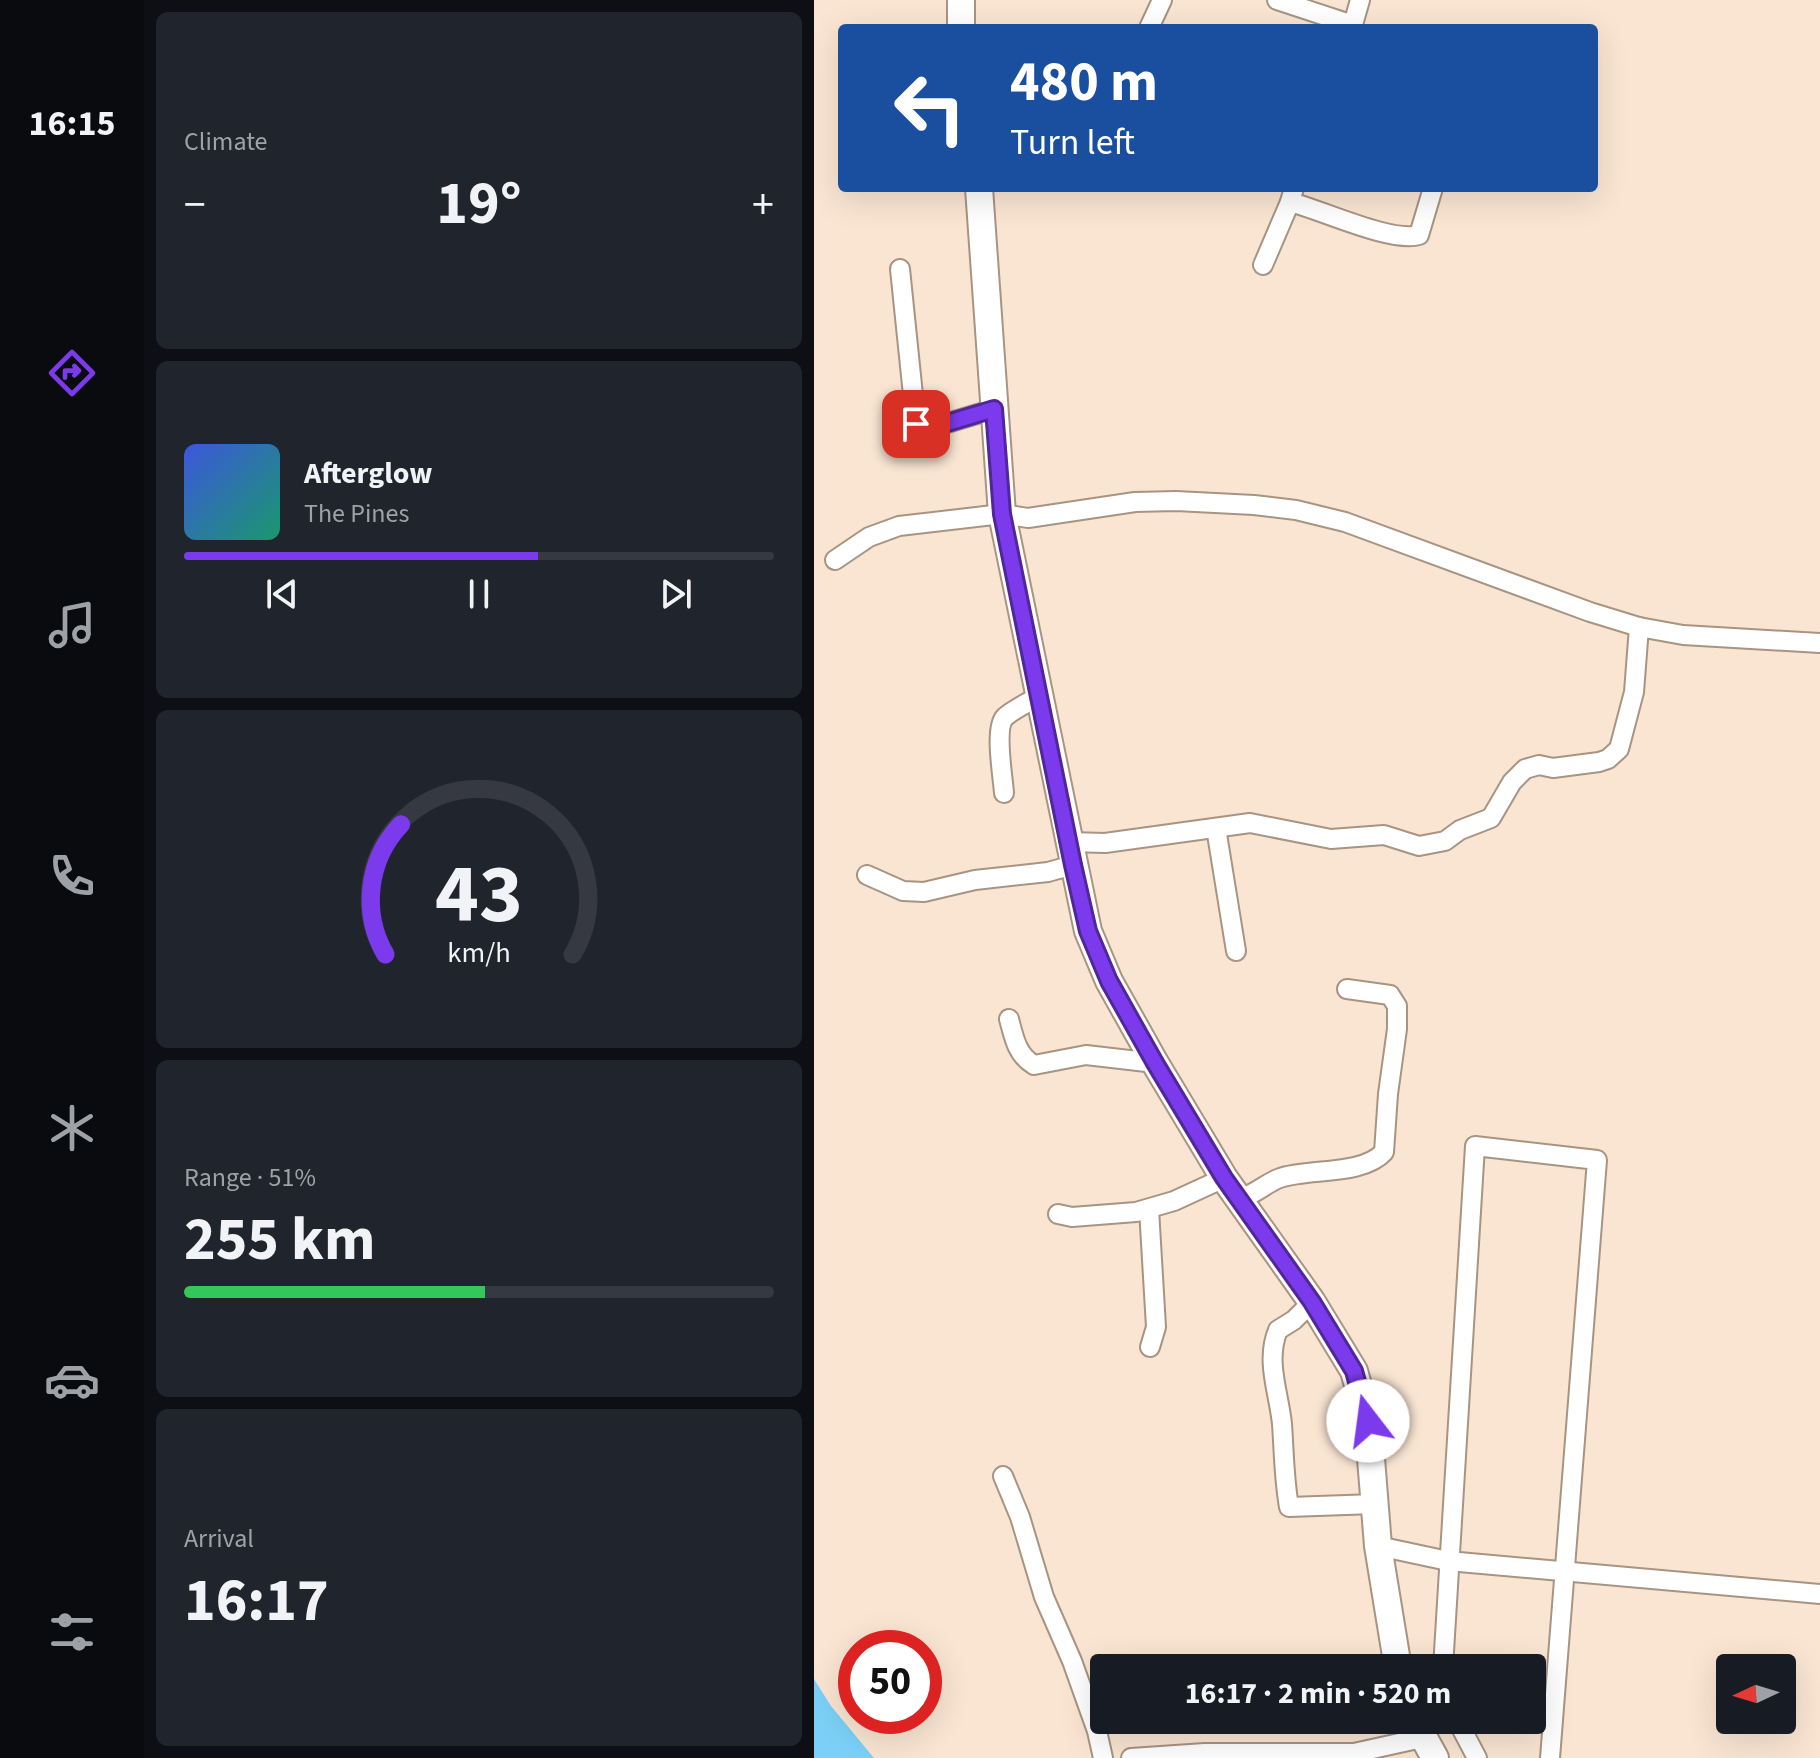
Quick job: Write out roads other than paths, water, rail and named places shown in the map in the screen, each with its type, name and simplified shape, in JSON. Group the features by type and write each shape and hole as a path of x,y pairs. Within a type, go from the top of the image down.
{"main road":[{"path":"961,0 961,24"},
{"path":"979,192 1002,514 1088,931 1099,959 1155,1063 1224,1178 1312,1302 1354,1371 1363,1394 1368,1421 1378,1546 1396,1654"}],"street":[{"path":"1151,24 1162,0"},
{"path":"1277,0 1346,24"},
{"path":"1353,24 1360,0"},
{"path":"1263,265 1292,195 1359,225 1410,238 1419,235 1432,192"},
{"path":"900,269 919,429 994,409"},
{"path":"835,560 869,537 899,526 1002,514 1028,518 1101,505 1176,501 1254,505 1296,510 1345,522 1639,627 1683,635 1820,643"},
{"path":"867,875 903,891 924,892 975,880 1048,872 1071,854 1105,843 1250,823 1331,839 1384,835 1419,846 1445,841 1460,830 1491,818 1512,782 1525,769 1539,765 1553,768 1599,762 1619,749 1634,692 1639,627"},
{"path":"1004,793 999,740 1001,723 1038,696"},
{"path":"1216,828 1236,951"},
{"path":"1241,1198 1254,1195 1281,1178 1370,1162 1384,1152 1397,1006 1390,995 1347,989"},
{"path":"1009,1019 1018,1049 1024,1059 1034,1065 1086,1055 1155,1063"},
{"path":"1444,1654 1475,1146 1597,1160 1550,1758"},
{"path":"1058,1214 1072,1217 1149,1209 1224,1178"},
{"path":"1149,1209 1156,1327 1150,1347"},
{"path":"1312,1302 1294,1320 1278,1330 1272,1348 1281,1420 1284,1483 1289,1507 1375,1504"},
{"path":"1003,1476 1020,1517 1044,1597 1072,1661 1097,1731 1103,1758"},
{"path":"1378,1546 1448,1561 1820,1594"},
{"path":"1464,1734 1477,1758"},
{"path":"1131,1758 1205,1753 1354,1753 1424,1739"}],"water":[{"path":"814,1679 838,1714 838,1734 854,1734 874,1758 814,1758"}]}
